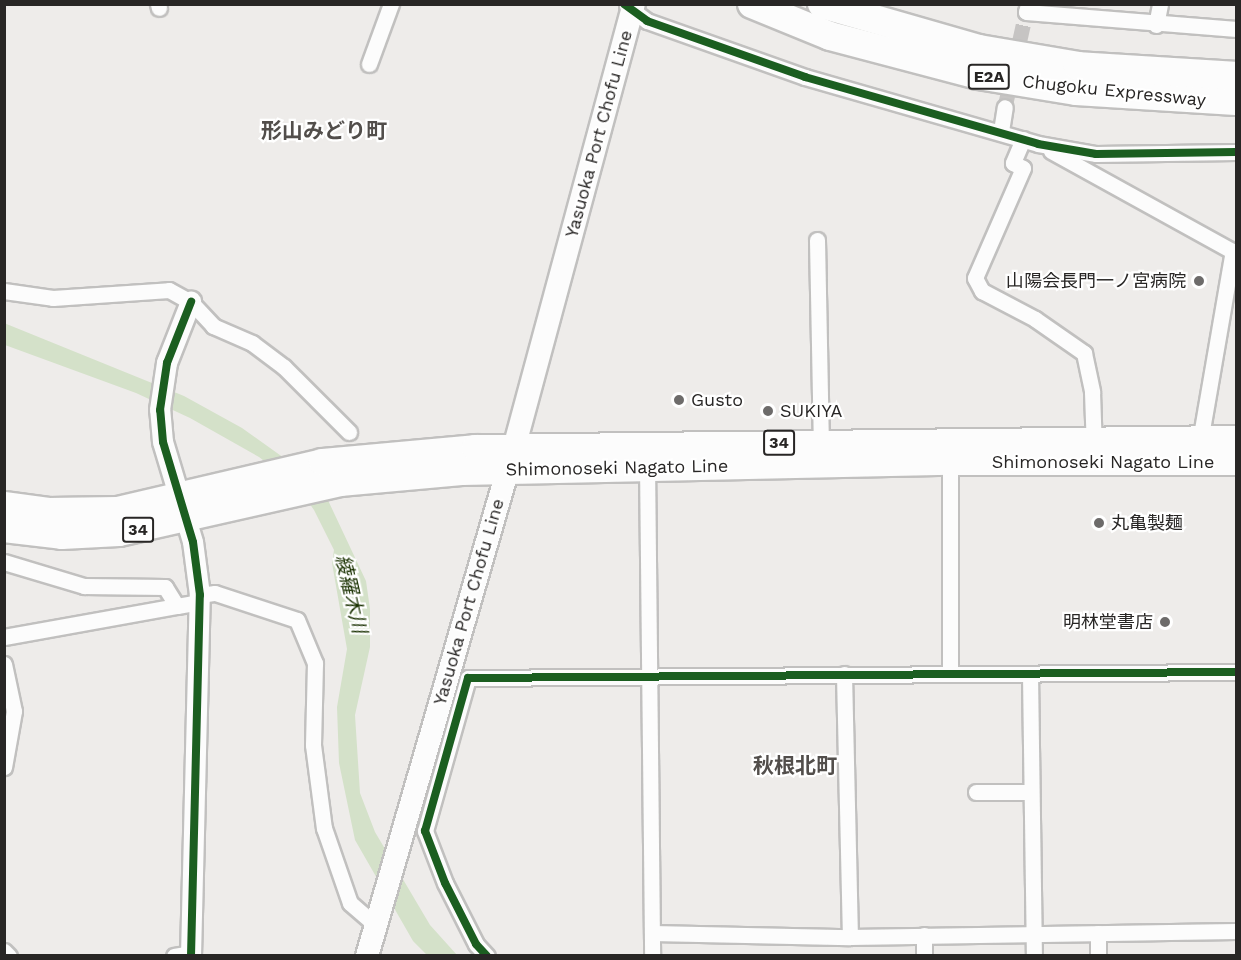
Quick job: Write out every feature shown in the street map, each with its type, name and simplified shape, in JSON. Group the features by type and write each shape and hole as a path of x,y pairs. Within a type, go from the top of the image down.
{"highway":[{"name":"Chugoku Expressway","path":"752,4 830,36 978,75 1076,91 1236,101"},
{"name":"Chugoku Expressway","path":"822,4 980,49 1078,66 1236,76"}],"main road":[{"name":"Yasuoka Port Chofu Line","path":"367,956 511,460 630,6"},
{"name":"Shimonoseki Nagato Line","path":"1198,451 1236,439"},
{"name":"Shimonoseki Nagato Line","path":"647,456 821,443 950,452"},
{"name":"Shimonoseki Nagato Line","path":"4,530 94,536 185,508 255,475 322,462 404,452 511,460 950,452 1198,451 1236,462"},
{"name":"Shimonoseki Nagato Line","path":"4,505 87,513 185,508 269,497 340,483 511,460"}],"street":[{"path":"369,64 391,4"},
{"path":"1028,4 1026,12 1156,25 1236,29"},
{"path":"1156,25 1160,4"},
{"path":"630,6 648,21 805,77 1031,141 1096,154 1236,152"},
{"path":"1001,131 1005,107"},
{"path":"1031,141 1235,252 1198,451"},
{"path":"1031,141 1013,163 1023,168 975,278 982,291 1035,319 1084,353 1092,392 1094,451"},
{"path":"817,240 821,443"},
{"path":"4,291 53,298 169,290 191,302 213,326 252,343 284,367 349,432"},
{"path":"186,955 200,599 185,508 160,429 161,388 167,363 191,302"},
{"path":"950,452 950,673"},
{"path":"647,456 652,956"},
{"path":"4,562 84,586 165,587 177,606"},
{"path":"4,637 177,606 215,593 297,621 315,663 313,745 324,828 350,903 377,921"},
{"path":"487,956 476,944 445,883 425,831 468,678 1236,672"},
{"path":"4,767 14,711 6,673"},
{"path":"844,674 850,937"},
{"path":"1030,674 1034,956"},
{"path":"976,792 1031,792"},
{"path":"652,933 850,937 1236,931"},
{"path":"1098,933 1098,956"},
{"path":"924,935 924,956"},
{"path":"4,951 9,956"}],"water":[{"name":"綾羅木川","path":"4,323 184,396 242,428 305,473 326,496 366,581 370,609 370,647 355,715 360,793 375,832 430,925 457,955 427,955 413,941 355,840 339,763 337,707 347,649 332,563 334,550 314,510 297,486 259,457 190,418 136,393 5,345"}],"tunnel":[{"path":"1005,107 1026,12"}],"cycle path":[{"path":"624,4 647,21 805,77 1038,144 1096,154 1236,152"},
{"path":"191,302 167,363 160,410 163,442 193,542 200,595 191,956"},
{"path":"487,956 476,944 445,883 425,831 468,678 1236,672"}],"place":[{"name":"山陽会長門一ノ宮病院","path":"1199,281"},
{"name":"Gusto","path":"679,400"},
{"name":"SUKIYA","path":"768,411"},
{"name":"丸亀製麺","path":"1099,523"},
{"name":"明林堂書店","path":"1165,622"}],"district":[{"name":"形山みどり町","path":"324,131"},
{"name":"秋根北町","path":"795,766"}]}
